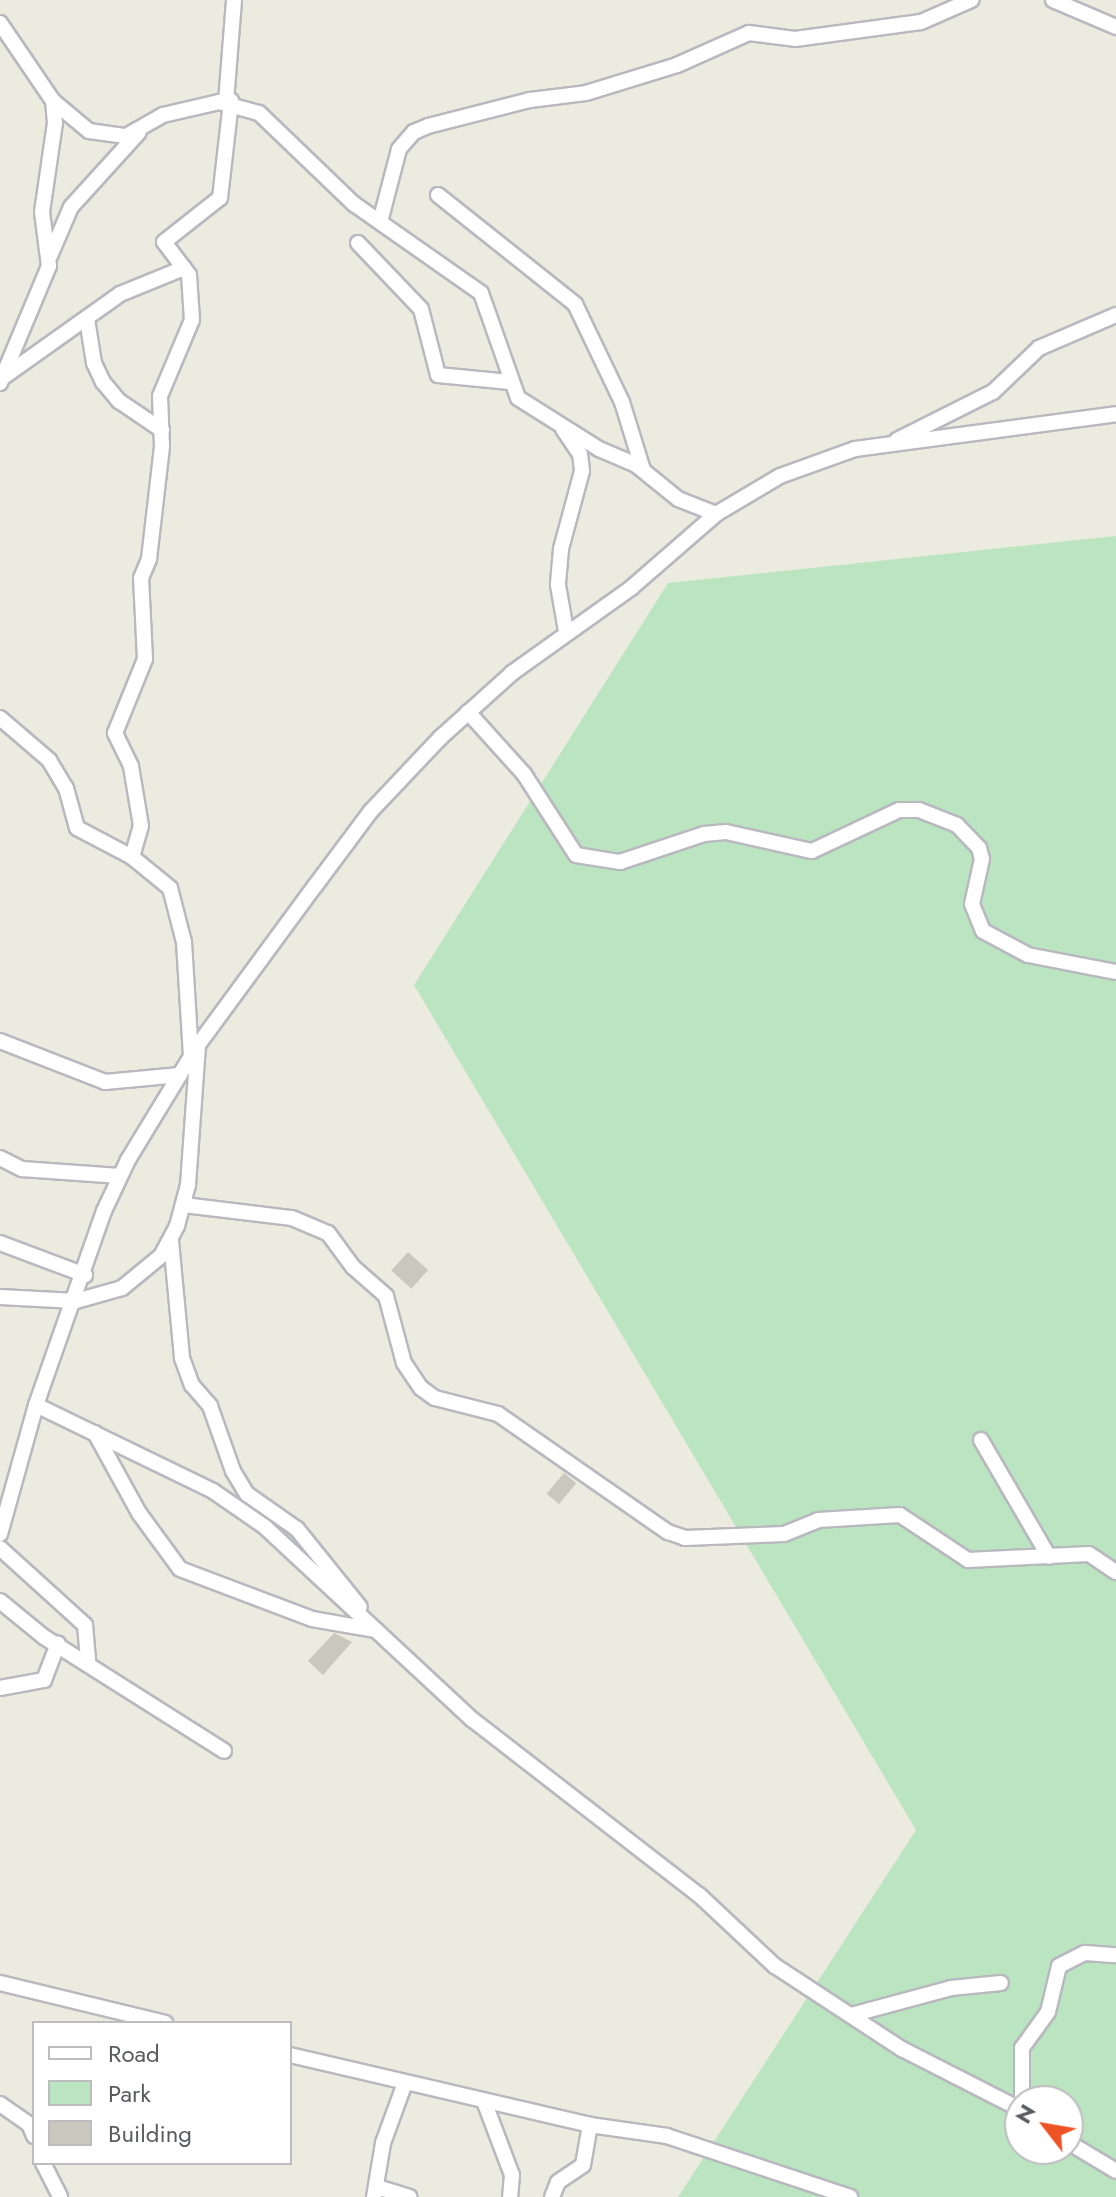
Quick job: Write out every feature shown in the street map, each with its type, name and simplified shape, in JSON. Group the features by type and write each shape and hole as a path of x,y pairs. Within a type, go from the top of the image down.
{"street":[{"path":"132,857 141,826 131,766 115,733 143,673 141,578 149,559 162,430 160,396 192,320 189,275 169,255 165,238 220,198 234,0"},
{"path":"380,222 399,149 414,132 428,126 530,100 586,93 677,65 749,33 784,39 921,22 971,0"},
{"path":"1053,0 1116,27"},
{"path":"0,23 5,43 53,101 89,131 108,137 126,136 163,115 229,102 259,113 380,222 419,245 487,299 510,382 518,398 644,471 678,499 716,514"},
{"path":"50,256 42,212 55,123 53,101"},
{"path":"1,381 71,207 142,127"},
{"path":"438,195 575,304 622,402 644,471"},
{"path":"358,243 421,309 438,375 510,382"},
{"path":"1,381 120,294 184,268"},
{"path":"890,444 993,392 1039,348 1116,315"},
{"path":"87,319 94,363 103,382 119,401 162,430"},
{"path":"0,1534 36,1405 120,1176 194,1051 371,811 468,712 566,631 631,588 716,514 780,476 855,449 1116,414"},
{"path":"560,425 580,454 582,471 561,549 558,585 566,631"},
{"path":"468,712 524,774 576,855 620,862 704,834 726,832 812,851 899,810 919,810 957,825 979,848 982,859 972,904 983,931 1028,955 1116,972"},
{"path":"0,718 49,760 66,788 77,828 132,857 170,888 177,904 186,957 196,1117 184,1205 171,1241 146,1272 122,1288 76,1301 0,1297"},
{"path":"0,1041 105,1082 180,1075"},
{"path":"0,1158 22,1169 120,1176"},
{"path":"184,1205 292,1218 328,1233 353,1267 386,1296 404,1363 421,1388 435,1398 498,1414 668,1532 685,1538 784,1534 818,1520 856,1521 891,1514 910,1517 948,1551 968,1560 1089,1554 1116,1572"},
{"path":"171,1241 182,1358 192,1385 210,1406 233,1471 247,1494 297,1529 396,1643 473,1720 674,1875 775,1966 902,2049 1004,2101"},
{"path":"0,1243 85,1275"},
{"path":"36,1405 213,1491 265,1527 396,1643"},
{"path":"95,1433 139,1513 180,1569 312,1619 379,1631"},
{"path":"981,1440 1049,1557"},
{"path":"0,1548 82,1621 88,1662"},
{"path":"0,1601 58,1644 224,1751"},
{"path":"0,1688 44,1680 58,1644"},
{"path":"1022,2085 1022,2048 1048,2012 1059,1966 1085,1953 1116,1955"},
{"path":"0,1983 157,2021"},
{"path":"851,2015 951,1988 1001,1983"},
{"path":"292,2055 590,2125 722,2151 850,2197"},
{"path":"405,2083 383,2143 376,2192 409,2197"},
{"path":"484,2101 512,2175 511,2197"},
{"path":"0,2104 23,2118 32,2133"},
{"path":"552,2197 558,2182 583,2165 590,2125"},
{"path":"1084,2152 1116,2171"},
{"path":"44,2165 60,2197"}],"green space":[{"path":"1116,536 1116,2197 678,2197 916,1830 414,985 668,583"}],"building":[{"path":"408,1252 428,1270 411,1289 391,1271"},
{"path":"564,1473 576,1483 559,1504 547,1494"},
{"path":"334,1633 352,1642 323,1675 308,1661"}]}
